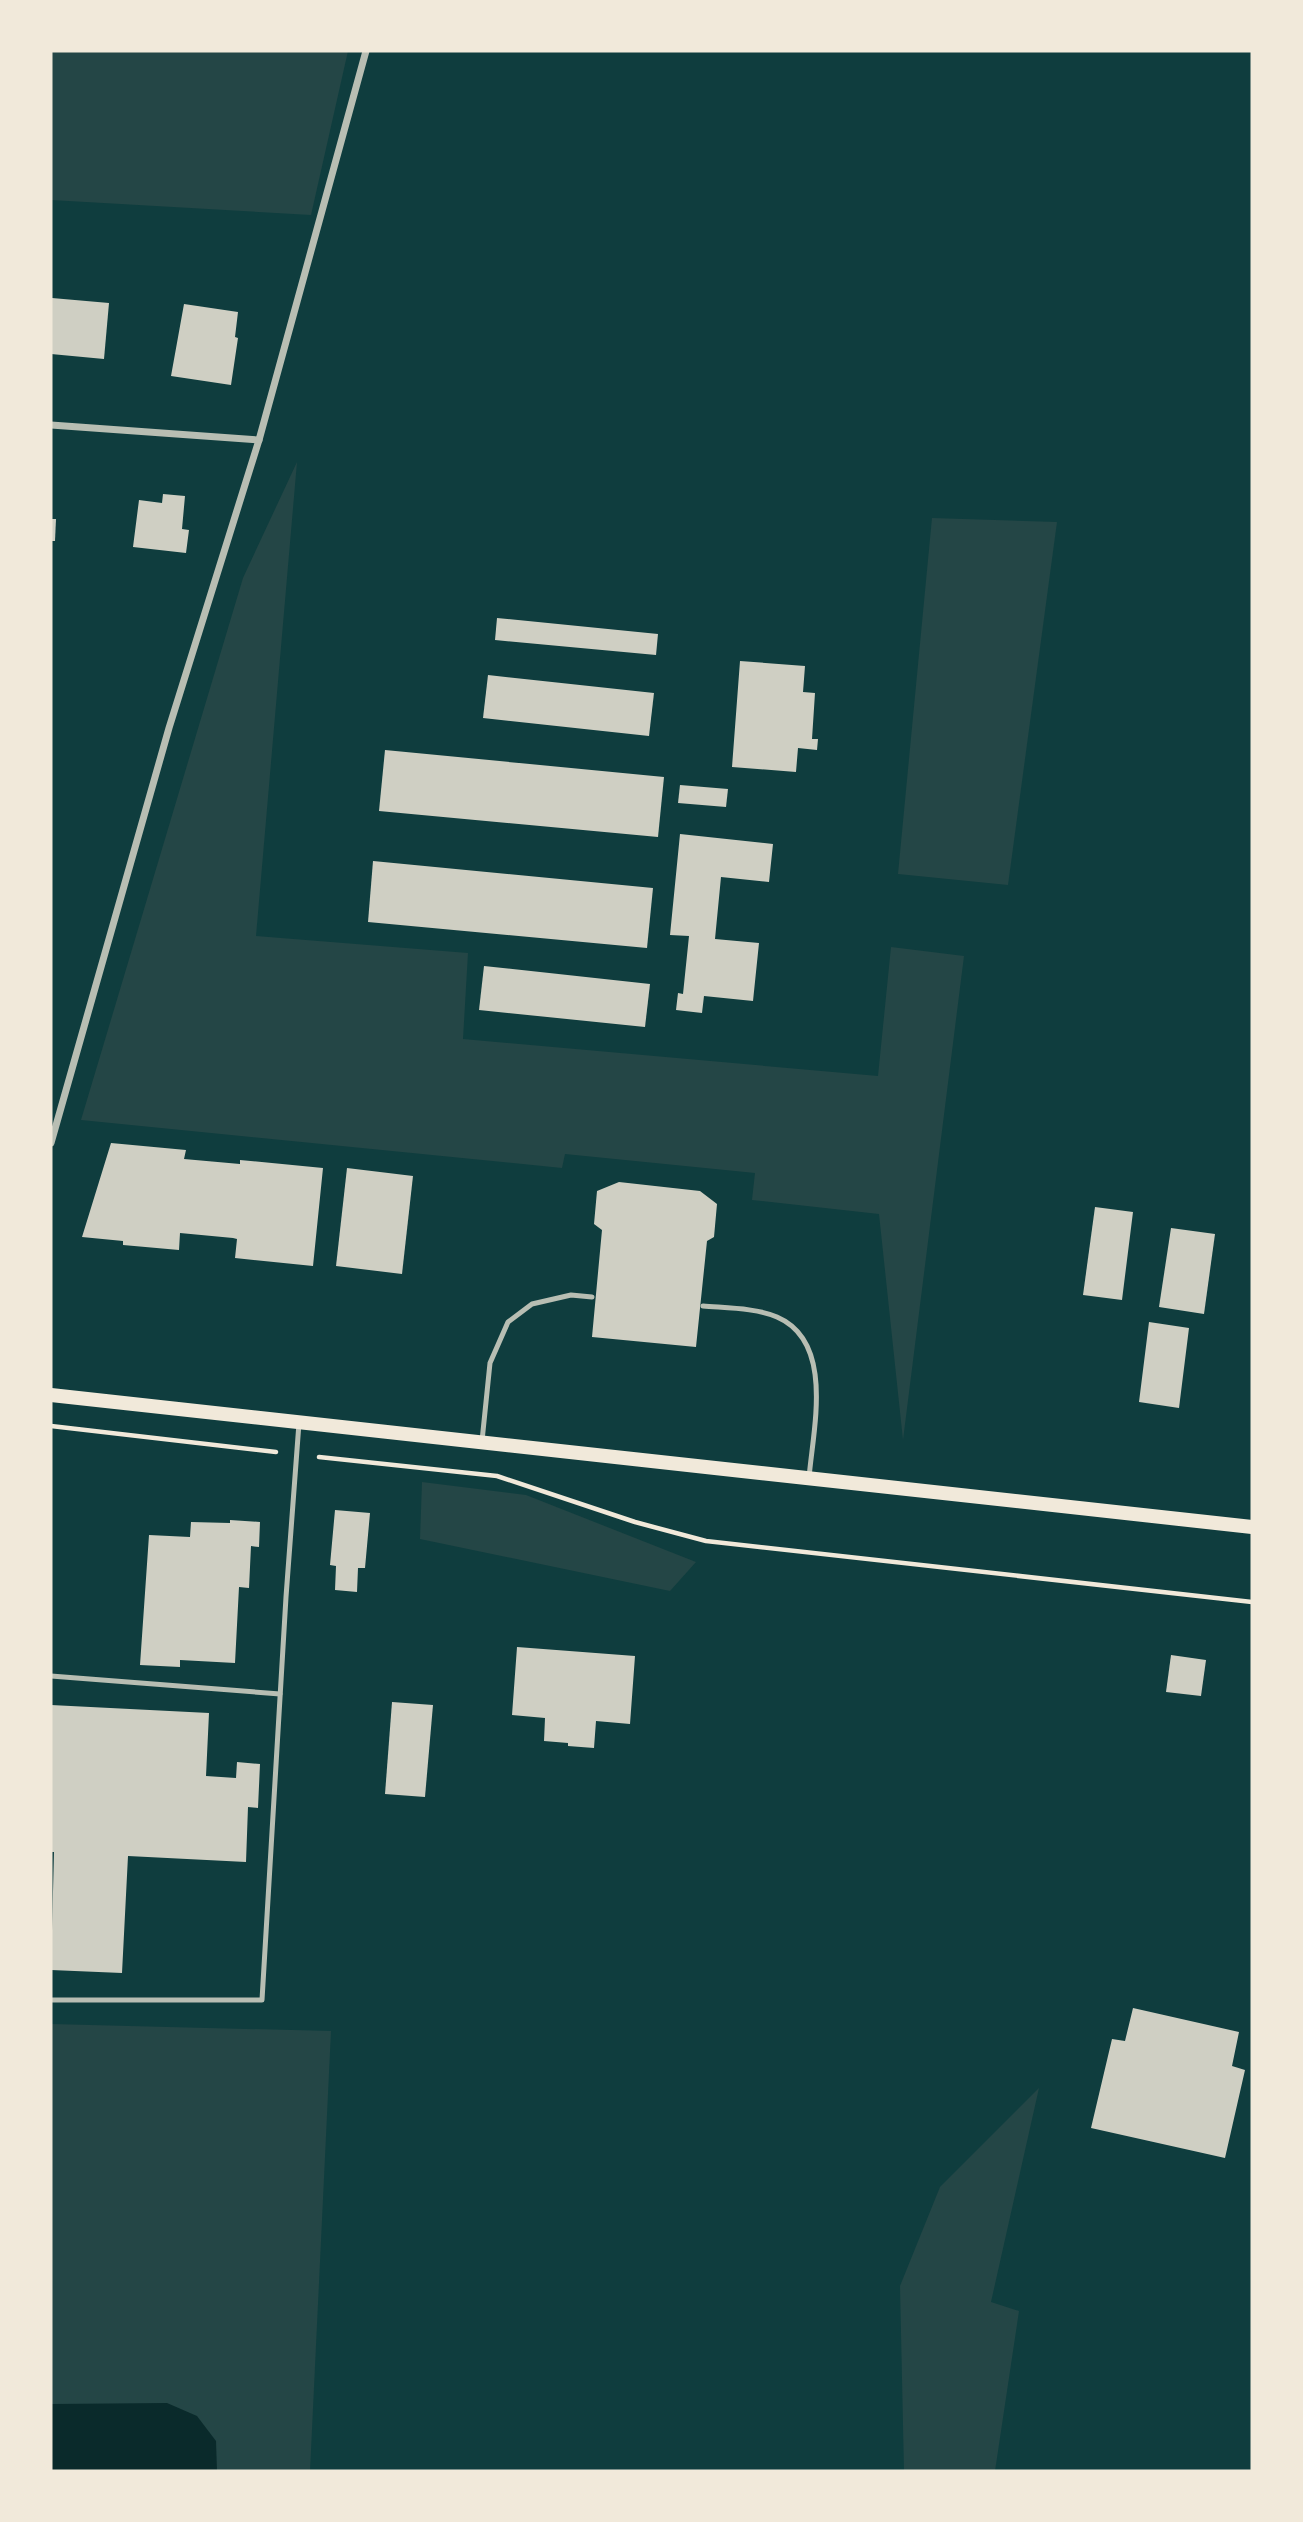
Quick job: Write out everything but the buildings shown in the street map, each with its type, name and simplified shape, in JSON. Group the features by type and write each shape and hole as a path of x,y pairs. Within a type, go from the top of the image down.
{"main road":[{"path":"51,1395 1252,1527"}],"street":[{"path":"51,1143 169,728 259,440 366,51"},
{"path":"51,425 259,440"}],"lane":[{"path":"482,1443 490,1363 508,1322 532,1304 571,1295 592,1297"},
{"path":"703,1306 743,1309 777,1317 800,1334 814,1357 817,1389 809,1478"},
{"path":"51,2000 262,2000 299,1423"},
{"path":"51,1676 280,1694"}],"path":[{"path":"51,1426 497,1476 635,1522 706,1541 1252,1602"}],"shaded area":[{"path":"51,51 348,51 311,215 51,200"},
{"path":"297,462 256,936 468,953 463,1039 878,1076 891,947 964,956 903,1440 879,1214 752,1200 755,1173 565,1154 562,1168 81,1120 243,578"},
{"path":"932,518 1057,522 1008,885 898,874"},
{"path":"422,1482 526,1495 696,1562 670,1591 420,1539"},
{"path":"51,2024 331,2031 310,2471 51,2471"},
{"path":"1039,2088 991,2302 1019,2311 995,2471 904,2471 900,2286 940,2187"},
{"path":"167,2403 197,2416 216,2441 217,2471 51,2471 51,2404"}]}
